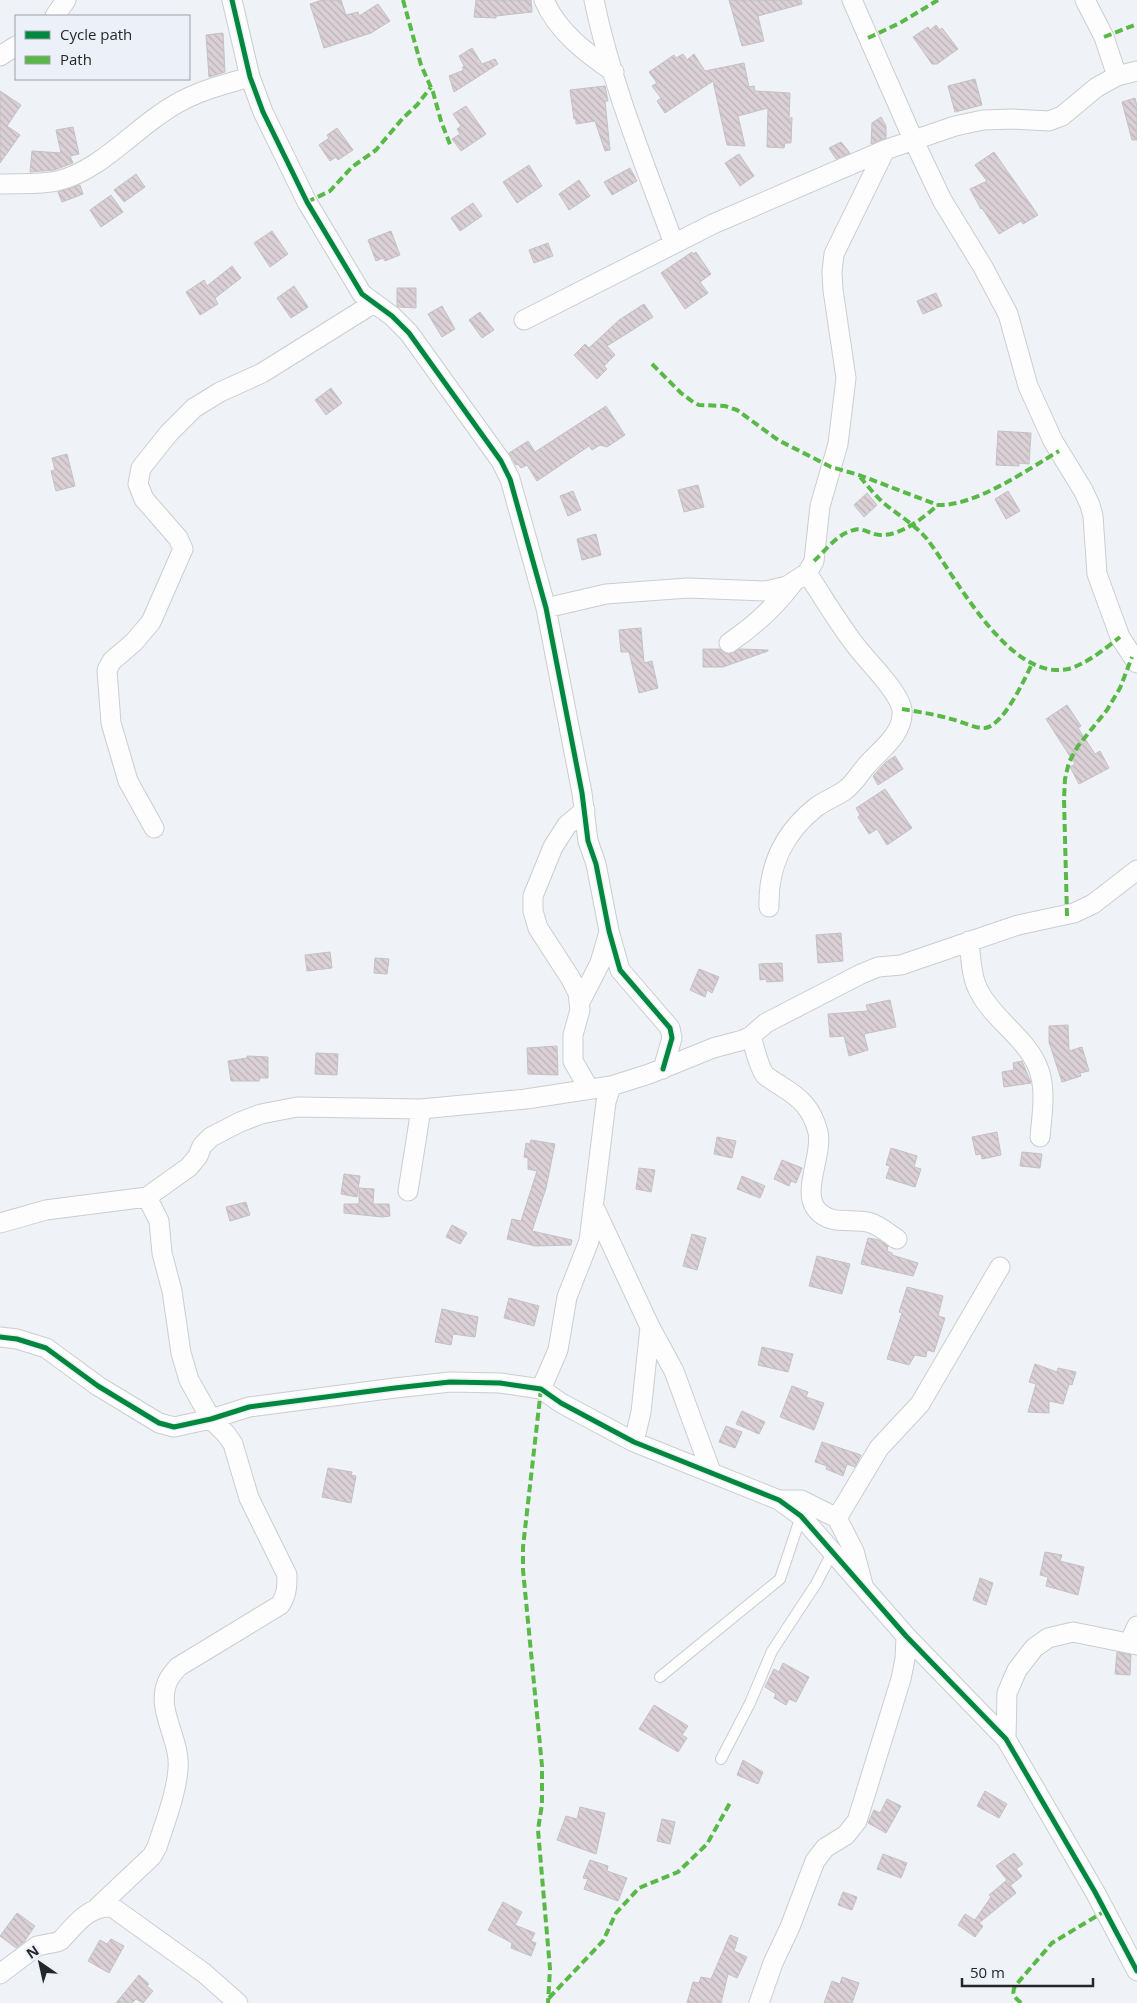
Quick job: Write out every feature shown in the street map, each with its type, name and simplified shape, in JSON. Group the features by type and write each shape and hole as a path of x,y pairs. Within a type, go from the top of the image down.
{"street":[{"path":"56,15 66,0"},
{"path":"232,0 250,77 271,129 307,202 362,294 392,316 409,333 501,461 510,479 546,608 585,810 588,841 596,864 609,930 622,975 670,1028 672,1038 662,1068"},
{"path":"544,0 560,25 577,43 594,59 614,72"},
{"path":"594,0 629,120 674,244"},
{"path":"852,0 942,200 1008,314 1028,386 1053,441 1090,505 1097,574 1120,637 1137,663"},
{"path":"1086,0 1104,37 1117,76"},
{"path":"0,56 15,47"},
{"path":"524,320 756,204 885,150 955,126 983,120 1049,121 1062,116 1097,87 1117,76 1137,71"},
{"path":"0,184 56,181 78,173 92,166 160,114 193,94 250,77"},
{"path":"729,642 761,619 775,606 814,561 820,506 838,444 846,378 833,290 834,254 885,150"},
{"path":"154,828 128,781 111,723 107,670 112,661 134,642 151,622 183,549 178,538 144,499 138,484 140,468 169,432 194,408 220,392 262,373 374,303"},
{"path":"546,608 606,594 688,588 766,591 787,586 800,578"},
{"path":"769,907 769,892 778,853 786,839 815,808 852,785 867,765 893,737 901,724 902,709 896,694 800,578"},
{"path":"585,810 567,825 553,847 533,896 533,911 538,928 572,979 580,1002 580,1010 573,1035 573,1061 589,1089"},
{"path":"0,1223 46,1210 148,1197 189,1167 211,1137 240,1122 261,1114 297,1106 421,1109 526,1099 611,1086 713,1048 743,1040 751,1036 766,1023 878,967 901,964 1018,925 1067,916 1082,910 1093,904 1137,870"},
{"path":"580,1002 600,963 609,930"},
{"path":"969,941 974,977 981,996 1029,1052 1038,1066 1043,1098 1040,1137"},
{"path":"751,1036 765,1075 798,1096 815,1122 819,1135 811,1201 816,1210 832,1220 871,1223 897,1239"},
{"path":"541,1389 558,1350 565,1304 590,1241 606,1102 611,1086"},
{"path":"408,1191 421,1109"},
{"path":"0,1974 37,1946 61,1940 84,1916 97,1908 152,1856 157,1847 177,1783 178,1753 164,1707 164,1692 168,1681 178,1667 280,1604 288,1586 287,1575 249,1498 233,1444 211,1419 188,1380 181,1352 172,1291 162,1253 159,1222 148,1197"},
{"path":"595,1208 650,1327 674,1371 711,1472"},
{"path":"837,1518 879,1448 920,1404 1000,1267"},
{"path":"634,1442 641,1412 650,1327"},
{"path":"2,1339 16,1339 46,1348 98,1386 159,1423 174,1427 211,1419 249,1407 450,1382 500,1383 541,1389 561,1403 634,1442 779,1500 800,1516 906,1636 1006,1739 1017,1755 1137,1971"},
{"path":"779,1500 800,1500 837,1518 854,1551 864,1588"},
{"path":"1006,1739 1007,1693 1018,1670 1034,1648 1048,1638 1073,1632 1133,1644 1137,1626"},
{"path":"758,2003 815,1861 825,1848 846,1835 857,1821 901,1679 905,1659 906,1636"},
{"path":"97,1908 112,1907 204,1973 238,2003"}],"lane":[{"path":"660,1677 780,1580 800,1516"},
{"path":"722,1759 750,1703 772,1651 816,1584 832,1553"}],"building":[{"path":"322,0 341,0 346,15 358,12 359,16 378,4 390,21 371,33 324,48 310,4"},
{"path":"476,0 531,0 532,12 496,16 496,18 474,17"},
{"path":"729,0 801,0 802,4 758,16 764,41 742,46"},
{"path":"936,25 940,30 942,28 958,49 937,64 932,64 913,37 928,27 930,30"},
{"path":"223,33 225,72 209,77 206,35"},
{"path":"472,48 482,64 495,59 498,64 454,92 449,76 464,70 459,56"},
{"path":"683,54 687,60 694,54 705,71 744,63 749,87 754,86 755,91 790,93 789,120 792,117 791,143 785,143 784,148 767,147 768,108 738,116 745,146 727,145 713,81 665,113 657,101 661,98 652,86 657,83 649,72 674,55 676,58"},
{"path":"975,79 982,105 955,112 948,86"},
{"path":"605,86 608,101 605,101 610,150 605,151 595,121 576,124 570,90"},
{"path":"0,91 21,105 7,126 20,135 0,163"},
{"path":"1135,98 1137,106 1137,140 1132,140 1122,102"},
{"path":"466,106 486,134 461,151 452,139 460,134 457,129 461,126 453,114"},
{"path":"881,117 886,126 886,138 871,144 872,123"},
{"path":"73,127 79,154 70,156 73,163 54,170 30,172 32,151 61,153 56,130"},
{"path":"337,128 353,150 338,160 336,157 330,161 319,145 329,138 327,135"},
{"path":"841,142 850,153 836,159 829,148"},
{"path":"994,152 1038,215 1023,224 1021,221 999,234 981,209 970,189 987,181 975,165"},
{"path":"739,154 754,176 740,186 725,163"},
{"path":"529,165 542,186 517,203 503,182"},
{"path":"630,168 637,181 612,195 604,182"},
{"path":"136,174 145,187 124,202 114,190"},
{"path":"579,180 590,196 569,210 559,194"},
{"path":"80,185 83,194 62,202 58,192"},
{"path":"111,195 123,212 101,227 90,210"},
{"path":"473,203 482,216 460,231 451,218"},
{"path":"272,231 288,254 270,267 254,243"},
{"path":"391,231 400,255 385,261 383,258 376,261 368,240"},
{"path":"548,243 553,256 534,263 529,250"},
{"path":"692,252 693,254 696,252 711,274 700,282 708,293 685,309 661,273"},
{"path":"232,266 241,278 215,298 218,304 200,315 186,292 204,280 207,286"},
{"path":"294,286 308,307 291,318 277,298"},
{"path":"397,288 416,288 416,308 397,306"},
{"path":"936,293 942,306 923,314 917,301"},
{"path":"644,304 653,317 607,346 615,355 604,366 607,369 597,379 574,355 585,344 589,348 619,320"},
{"path":"442,306 455,329 442,337 428,314"},
{"path":"480,312 494,330 482,338 469,320"},
{"path":"331,388 342,403 326,415 315,400"},
{"path":"606,406 625,435 607,447 600,445 592,450 589,446 537,481 527,465 521,468 518,464 516,465 509,453 528,441 535,452"},
{"path":"998,431 1031,433 1029,464 1019,463 1019,466 996,465"},
{"path":"67,454 75,486 56,491 51,471 55,470 52,458"},
{"path":"698,485 704,507 684,512 678,490"},
{"path":"573,491 581,510 568,516 560,496"},
{"path":"1008,491 1020,511 1006,519 995,499"},
{"path":"867,493 877,505 864,517 854,505"},
{"path":"596,534 601,555 582,560 577,539"},
{"path":"641,628 644,663 652,661 658,688 639,693 629,652 621,652 619,630"},
{"path":"703,649 720,649 724,653 730,654 740,649 768,651 723,667 703,667"},
{"path":"1067,705 1081,726 1078,728 1095,754 1100,751 1109,768 1079,784 1070,767 1075,764 1046,719"},
{"path":"895,756 903,769 878,785 873,776 886,762"},
{"path":"885,789 912,828 887,845 877,829 869,834 858,817 860,815 856,808"},
{"path":"841,933 843,961 818,963 816,935"},
{"path":"330,952 332,968 307,971 305,955"},
{"path":"375,958 389,959 387,974 374,973"},
{"path":"782,963 783,981 767,982 766,979 760,980 759,964"},
{"path":"699,969 719,977 712,993 707,990 705,997 690,990"},
{"path":"890,1000 896,1027 864,1034 868,1050 849,1056 844,1036 830,1037 828,1014 868,1011 866,1005"},
{"path":"1068,1025 1069,1051 1082,1047 1089,1071 1080,1073 1081,1076 1062,1082 1049,1042 1049,1026"},
{"path":"557,1046 558,1075 528,1074 527,1048"},
{"path":"316,1053 338,1054 337,1075 315,1074"},
{"path":"247,1056 268,1057 268,1078 260,1078 259,1081 231,1081 228,1061 247,1058"},
{"path":"1022,1061 1031,1083 1004,1087 1002,1072 1014,1070 1013,1063"},
{"path":"997,1132 1001,1155 982,1159 981,1154 976,1155 972,1137"},
{"path":"717,1137 736,1141 732,1158 714,1154"},
{"path":"531,1140 555,1144 546,1188 532,1231 572,1240 571,1245 535,1246 507,1239 512,1219 521,1221 537,1171 528,1169 528,1158 524,1157 526,1143 530,1144"},
{"path":"891,1148 917,1156 914,1167 921,1169 915,1187 886,1178 890,1166 886,1165"},
{"path":"1022,1152 1042,1154 1040,1168 1020,1166"},
{"path":"782,1160 802,1168 796,1183 791,1181 789,1186 774,1179"},
{"path":"639,1168 655,1170 651,1192 636,1189"},
{"path":"344,1174 360,1176 357,1197 341,1194"},
{"path":"742,1176 765,1186 760,1198 737,1189"},
{"path":"359,1188 374,1189 373,1204 389,1204 390,1216 382,1217 344,1213 344,1204 359,1204"},
{"path":"246,1202 250,1215 230,1221 226,1207"},
{"path":"452,1225 467,1233 460,1244 446,1237"},
{"path":"692,1234 706,1238 697,1270 683,1266"},
{"path":"868,1238 879,1240 888,1246 887,1251 892,1253 892,1255 918,1263 913,1276 861,1264"},
{"path":"817,1256 850,1264 842,1294 809,1286"},
{"path":"907,1287 943,1296 938,1316 945,1318 934,1352 927,1350 926,1357 915,1355 909,1365 887,1359 902,1313 899,1312"},
{"path":"509,1298 539,1306 534,1326 504,1318"},
{"path":"442,1309 478,1317 475,1337 453,1334 451,1345 435,1342"},
{"path":"762,1347 793,1354 788,1372 758,1365"},
{"path":"1035,1364 1057,1372 1058,1368 1076,1372 1072,1385 1069,1384 1063,1404 1049,1401 1049,1413 1028,1412 1036,1384 1029,1382"},
{"path":"792,1386 808,1392 806,1397 824,1403 814,1430 780,1417"},
{"path":"742,1411 765,1422 759,1434 736,1424"},
{"path":"726,1426 742,1432 735,1448 719,1442"},
{"path":"822,1442 861,1455 855,1467 847,1464 843,1476 826,1469 827,1466 815,1462"},
{"path":"328,1468 352,1472 351,1475 356,1476 351,1503 322,1497"},
{"path":"1045,1552 1062,1555 1060,1561 1084,1567 1078,1595 1046,1586 1048,1577 1040,1575"},
{"path":"980,1578 993,1583 986,1605 973,1600"},
{"path":"1117,1652 1131,1655 1130,1675 1115,1674"},
{"path":"783,1663 809,1677 796,1702 789,1699 786,1705 774,1698 776,1694 765,1687 774,1669 779,1672"},
{"path":"654,1705 688,1726 682,1735 687,1738 678,1752 639,1729"},
{"path":"743,1760 763,1772 758,1784 737,1775"},
{"path":"985,1791 1007,1804 999,1818 977,1806"},
{"path":"887,1799 901,1806 886,1833 868,1823 874,1810 880,1813"},
{"path":"580,1807 605,1813 596,1854 557,1840 566,1816 577,1819"},
{"path":"662,1819 675,1822 670,1844 657,1841"},
{"path":"1014,1853 1023,1864 1016,1869 1022,1876 1011,1885 1008,1882 1016,1893 979,1923 983,1926 975,1937 958,1925 965,1914 975,1920 991,1897 989,1895 1007,1880 996,1866"},
{"path":"883,1854 907,1863 901,1878 877,1869"},
{"path":"590,1860 608,1866 607,1871 627,1878 618,1901 584,1889 588,1879 583,1878"},
{"path":"843,1892 857,1897 852,1910 838,1905"},
{"path":"503,1902 522,1912 515,1925 535,1933 531,1941 536,1943 531,1956 511,1948 512,1943 488,1930"},
{"path":"17,1913 35,1926 24,1942 16,1948 0,1936"},
{"path":"730,1935 738,1938 734,1951 747,1957 737,1978 728,1974 721,2003 687,2003 693,1982 699,1983 701,1977 711,1979"},
{"path":"111,1939 124,1946 109,1973 88,1961 100,1940 107,1944"},
{"path":"139,1975 149,1984 147,1986 153,1991 143,2003 136,1999 132,2003 116,2003"},
{"path":"842,1977 859,1983 852,2003 824,2003 832,1981 840,1984"}],"marked path":[{"path":"403,0 421,65 433,92 451,147"},
{"path":"868,38 900,23 938,0"},
{"path":"1104,37 1137,24"},
{"path":"307,202 330,191 352,167 376,150 431,87"},
{"path":"652,364 681,393 699,405 725,406 737,410 778,440 831,467 859,475 938,505 968,500 1001,486 1059,451"},
{"path":"860,477 882,502 927,539 986,623 1005,644 1025,660 1046,669 1068,669 1088,660 1120,637"},
{"path":"814,561 837,538 848,532 857,529 880,535 896,533 919,520 938,505"},
{"path":"1067,916 1064,799 1065,779 1069,762 1078,746 1107,710 1120,688 1132,657"},
{"path":"902,709 985,728 992,725 1006,711 1032,664"},
{"path":"541,1389 523,1547 523,1570 542,1766 542,1804 538,1830 550,1969 548,2003"},
{"path":"549,1998 603,1941 616,1913 639,1888 678,1872 707,1844 731,1801"},
{"path":"1021,2003 1015,1997 1015,1986 1052,1943 1105,1911"}],"cycle path":[{"path":"232,0 250,77 263,112 307,202 362,294 392,316 409,333 501,461 510,479 546,608 582,793 588,841 596,864 609,931 620,970 670,1028 672,1038 663,1069"},
{"path":"0,1337 17,1339 46,1348 98,1386 159,1423 174,1427 211,1419 249,1407 450,1382 500,1383 541,1389 561,1403 634,1442 779,1500 801,1516 906,1636 1006,1739 1095,1892 1137,1971"}]}
